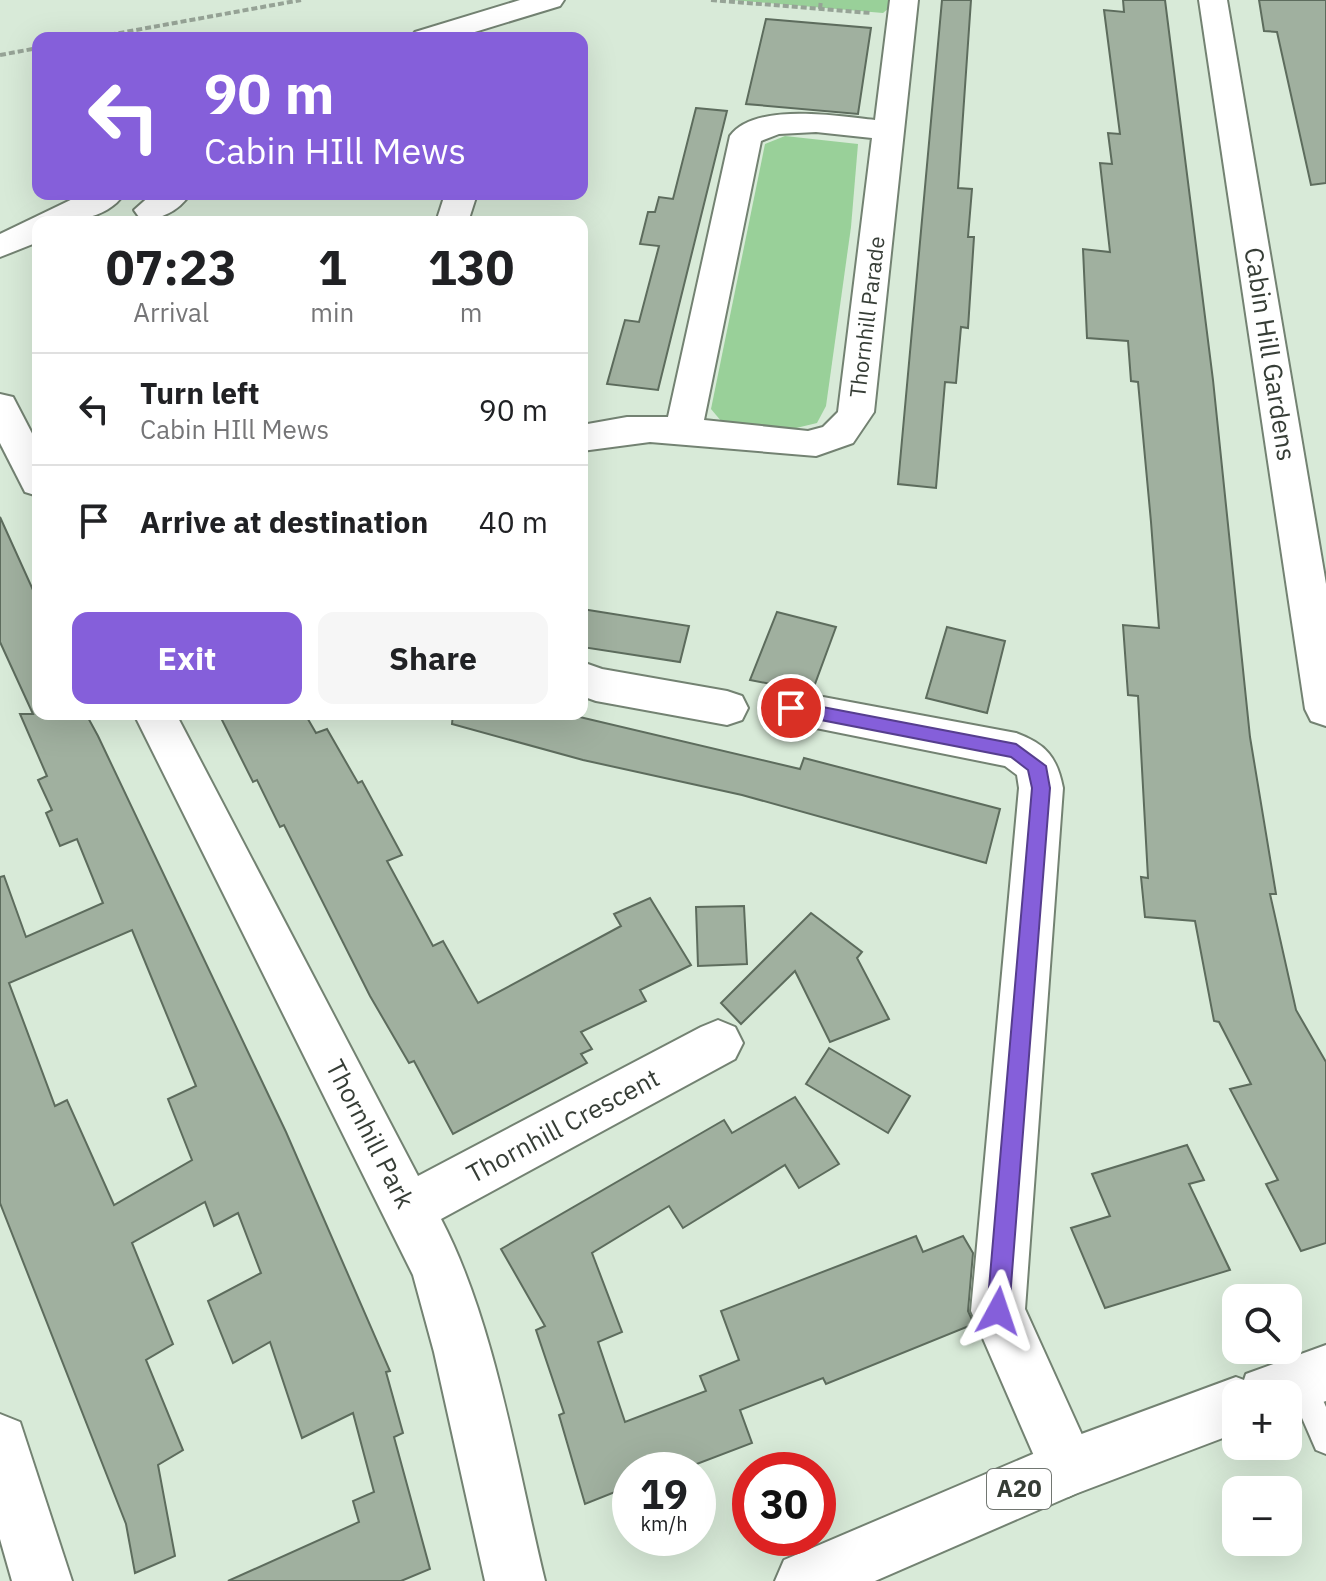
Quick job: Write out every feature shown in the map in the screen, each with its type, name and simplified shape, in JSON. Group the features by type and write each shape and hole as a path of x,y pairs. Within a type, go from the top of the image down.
{"main road":[{"path":"444,32 550,0"},
{"name":"Cabin Hill Gardens","path":"1213,0 1326,709"},
{"name":"Thornhill Parade","path":"588,436 605,431 635,429 801,444 829,440 847,430 856,412 904,8"},
{"path":"683,433 746,136 762,126 781,123 890,131"},
{"path":"64,216 96,200"},
{"path":"0,247 32,232"},
{"path":"0,406 32,470"},
{"path":"588,681 727,708"},
{"path":"791,708 1016,751 1037,766 1041,788 998,1311 1068,1468"},
{"name":"Thornhill Park","path":"158,720 438,1268 515,1581"},
{"name":"Thornhill Crescent","path":"408,1209 718,1043"},
{"name":"A20","path":"805,1581 1068,1468 1222,1410"},
{"path":"0,1442 42,1581"}],"lane":[{"path":"1302,1393 1326,1440"}],"path":[{"path":"125,32 301,0"},
{"path":"711,0 765,2 820,9 904,8"},
{"path":"820,9 821,0"},
{"path":"0,55 32,49"}],"green space":[{"path":"732,0 888,0 889,8 883,13"},
{"path":"785,136 858,144 851,227 826,406 817,423 792,429 727,428 711,409 765,144"}],"building":[{"path":"942,0 971,0 958,188 972,189 968,237 974,237 968,328 961,327 956,383 945,382 936,488 898,484"},
{"path":"1123,0 1165,0 1213,380 1250,737 1276,894 1270,894 1296,1010 1326,1062 1326,1243 1301,1251 1266,1184 1278,1180 1230,1089 1251,1084 1219,1022 1214,1021 1195,921 1145,917 1141,877 1148,878 1138,696 1128,695 1123,625 1159,628 1151,522 1138,382 1131,381 1128,341 1087,338 1083,249 1110,252 1100,163 1112,164 1108,133 1120,134 1104,10 1124,12"},
{"path":"1259,0 1326,0 1326,183 1311,185 1277,32 1264,31"},
{"path":"766,19 871,28 858,114 746,104"},
{"path":"696,108 727,111 658,390 607,384 625,320 639,322 659,246 640,244 648,212 655,212 659,197 673,199"},
{"path":"0,517 32,588 32,712 0,642"},
{"path":"588,610 689,626 680,662 588,648"},
{"path":"777,612 836,627 812,692 750,680"},
{"path":"947,627 1005,641 987,713 926,698"},
{"path":"20,714 32,714 32,720 89,720 98,736 286,1132 390,1371 386,1372 403,1433 394,1437 430,1569 401,1581 228,1581 359,1522 353,1501 374,1492 353,1413 302,1438 270,1342 233,1363 208,1301 261,1273 238,1213 214,1226 205,1202 132,1243 173,1344 146,1360 183,1450 158,1465 175,1556 135,1573 126,1524 0,1203 0,877 4,876 26,937 103,903 77,839 60,846 46,813 52,810 38,780 47,776","holes":["132,930 196,1086 168,1099 192,1160 114,1205 67,1100 55,1106 9,983"]},
{"path":"588,719 800,769 804,758 1000,809 986,863 742,795 583,760 452,724 452,720"},
{"path":"222,720 308,720 316,733 327,729 358,783 362,781 402,855 387,861 433,946 443,941 478,1003 621,926 614,914 650,898 691,965 640,990 646,1001 581,1032 592,1049 581,1054 587,1063 453,1134 414,1061 409,1063 370,996 284,825 280,827 257,780 253,782"},
{"path":"744,906 747,964 698,966 696,907"},
{"path":"811,913 862,952 857,958 889,1019 830,1042 795,971 741,1024 721,1003"},
{"path":"829,1048 910,1096 888,1133 806,1084"},
{"path":"795,1097 839,1164 799,1188 785,1165 683,1228 669,1206 592,1253 622,1332 598,1342 625,1422 706,1391 700,1376 739,1360 721,1311 916,1236 923,1252 963,1236 973,1253 968,1311 974,1324 826,1384 823,1378 740,1410 752,1443 716,1457 716,1452 612,1452 612,1493 585,1504 559,1415 564,1413 536,1330 545,1326 501,1249 724,1120 732,1133"},
{"path":"1187,1145 1204,1180 1189,1184 1230,1270 1105,1308 1071,1228 1110,1216 1092,1174"}],"route":[{"path":"791,708 1016,751 1037,766 1041,788 998,1311"}]}
